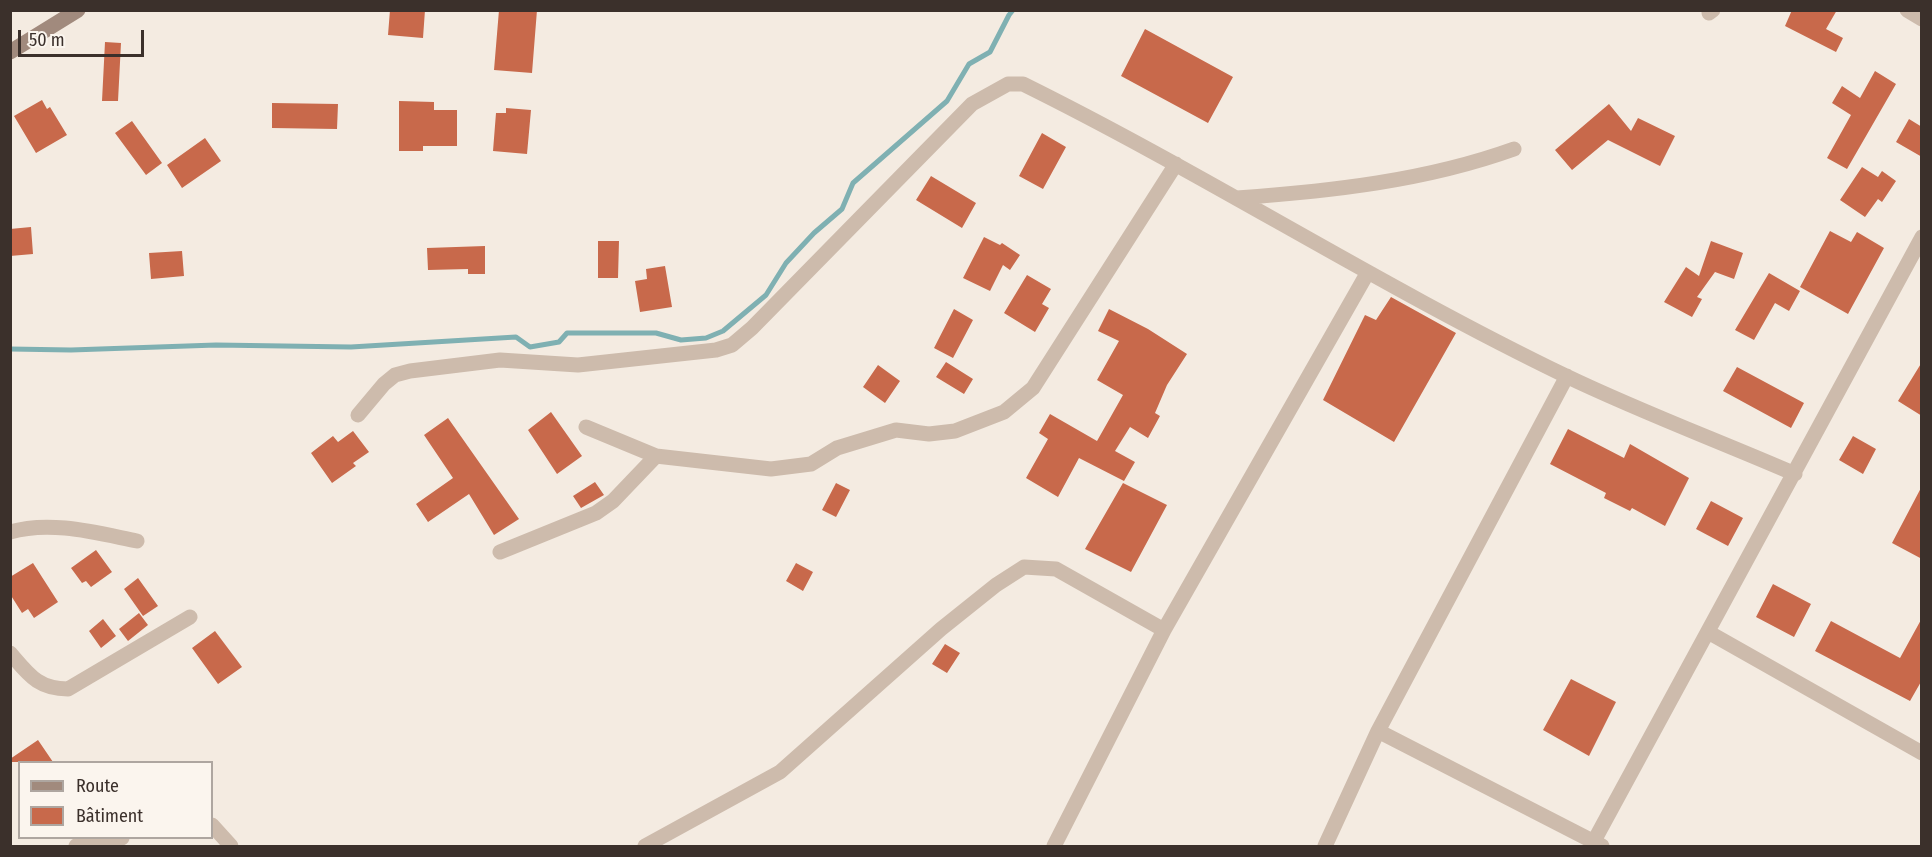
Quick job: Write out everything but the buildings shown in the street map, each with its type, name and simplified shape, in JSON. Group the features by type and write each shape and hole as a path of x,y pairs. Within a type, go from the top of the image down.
{"main road":[{"path":"10,52 78,10"}],"street":[{"path":"1906,10 1922,19"},
{"path":"358,415 384,384 395,375 410,371 500,360 579,365 716,350 732,345 753,328 972,104 1008,84 1023,84 1176,164 1368,272 1567,376 1796,474"},
{"path":"1237,198 1329,190 1437,172 1514,149"},
{"path":"586,427 656,456 771,469 811,464 837,448 876,435 897,430 929,434 955,431 1004,412 1033,388 1176,164"},
{"path":"1378,731 1598,844 1708,632 1796,474 1922,237"},
{"path":"1054,846 1164,630 1368,272"},
{"path":"1325,846 1378,731 1567,376"},
{"path":"500,552 596,513 613,501 656,456"},
{"path":"10,532 29,526 83,531 137,541"},
{"path":"645,846 780,772 941,629 996,585 1024,567 1056,569 1164,630"},
{"path":"10,653 32,678 50,689 68,689 190,617"},
{"path":"1708,632 1920,747"},
{"path":"213,826 231,846"},
{"path":"76,846 112,839"}],"waterway":[{"path":"10,349 71,350 216,345 351,347 516,337 530,347 559,342 567,333 656,333 681,340 706,338 723,331 766,295 786,263 814,233 842,209 853,183 947,101 969,64 990,52 1013,10"}]}
